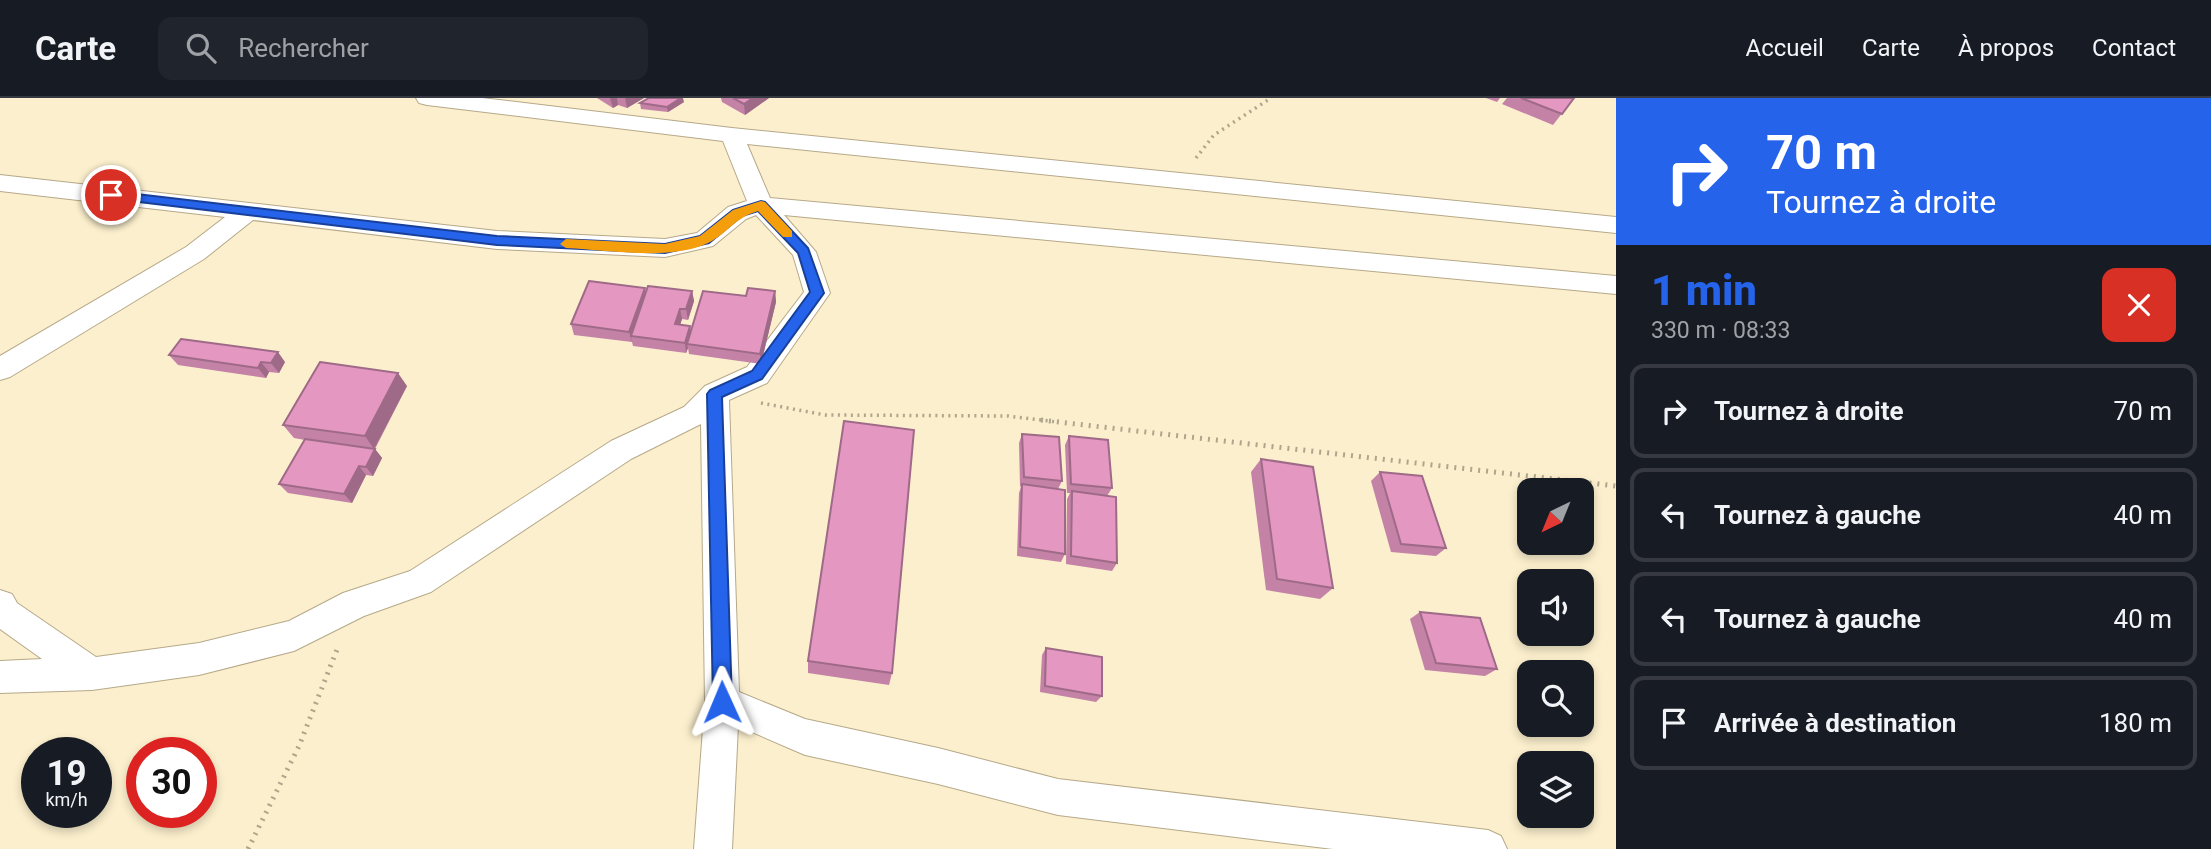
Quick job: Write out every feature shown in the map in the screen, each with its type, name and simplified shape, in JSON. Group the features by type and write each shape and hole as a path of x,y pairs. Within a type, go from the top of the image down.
{"street":[{"path":"427,98 732,135 1616,225"},
{"path":"0,677 92,674 199,659 294,635 355,604 420,582 621,450 694,415 715,394 757,375 817,293 804,252 761,205 732,135"},
{"path":"0,183 497,240 665,248 705,240 737,213 761,205 1616,285"},
{"path":"0,369 195,253 250,210"},
{"path":"713,849 722,702 715,394"},
{"path":"0,605 5,614 92,674"},
{"path":"722,702 805,737 1058,797 1444,846 1489,849"}],"path":[{"path":"1180,179 1213,135 1271,98"},
{"path":"715,394 825,415 1008,416 1616,486"},
{"path":"248,849 299,746 355,604"}],"building":[{"path":"649,98 681,98 667,107 640,103"},
{"path":"733,98 753,98 744,104"},
{"path":"1521,98 1574,98 1562,114"},
{"path":"589,281 645,288 629,332 571,324"},
{"path":"648,286 692,291 686,309 680,309 675,324 690,326 685,343 631,336"},
{"path":"748,288 775,291 760,354 687,344 703,291 746,296"},
{"path":"181,339 278,352 271,363 261,362 258,368 169,355"},
{"path":"320,362 398,373 365,436 283,425"},
{"path":"844,421 914,430 892,673 808,661"},
{"path":"1022,434 1059,437 1062,481 1024,477"},
{"path":"1069,436 1108,440 1112,488 1071,484"},
{"path":"305,439 375,449 366,467 359,466 344,494 279,484"},
{"path":"1261,459 1313,467 1333,588 1277,579"},
{"path":"1380,472 1422,476 1446,548 1401,544"},
{"path":"1022,484 1065,490 1065,554 1020,547"},
{"path":"1072,491 1116,497 1117,563 1071,556"},
{"path":"1420,612 1480,618 1497,669 1436,663"},
{"path":"1046,648 1102,657 1102,696 1045,686"}],"slow traffic":[{"path":"566,244 665,248 705,240 737,213 761,205 787,234"}],"route":[{"path":"111,195 497,240 665,248 705,240 737,213 761,205 804,252 817,293 797,324 757,375 715,394 722,702"}]}
